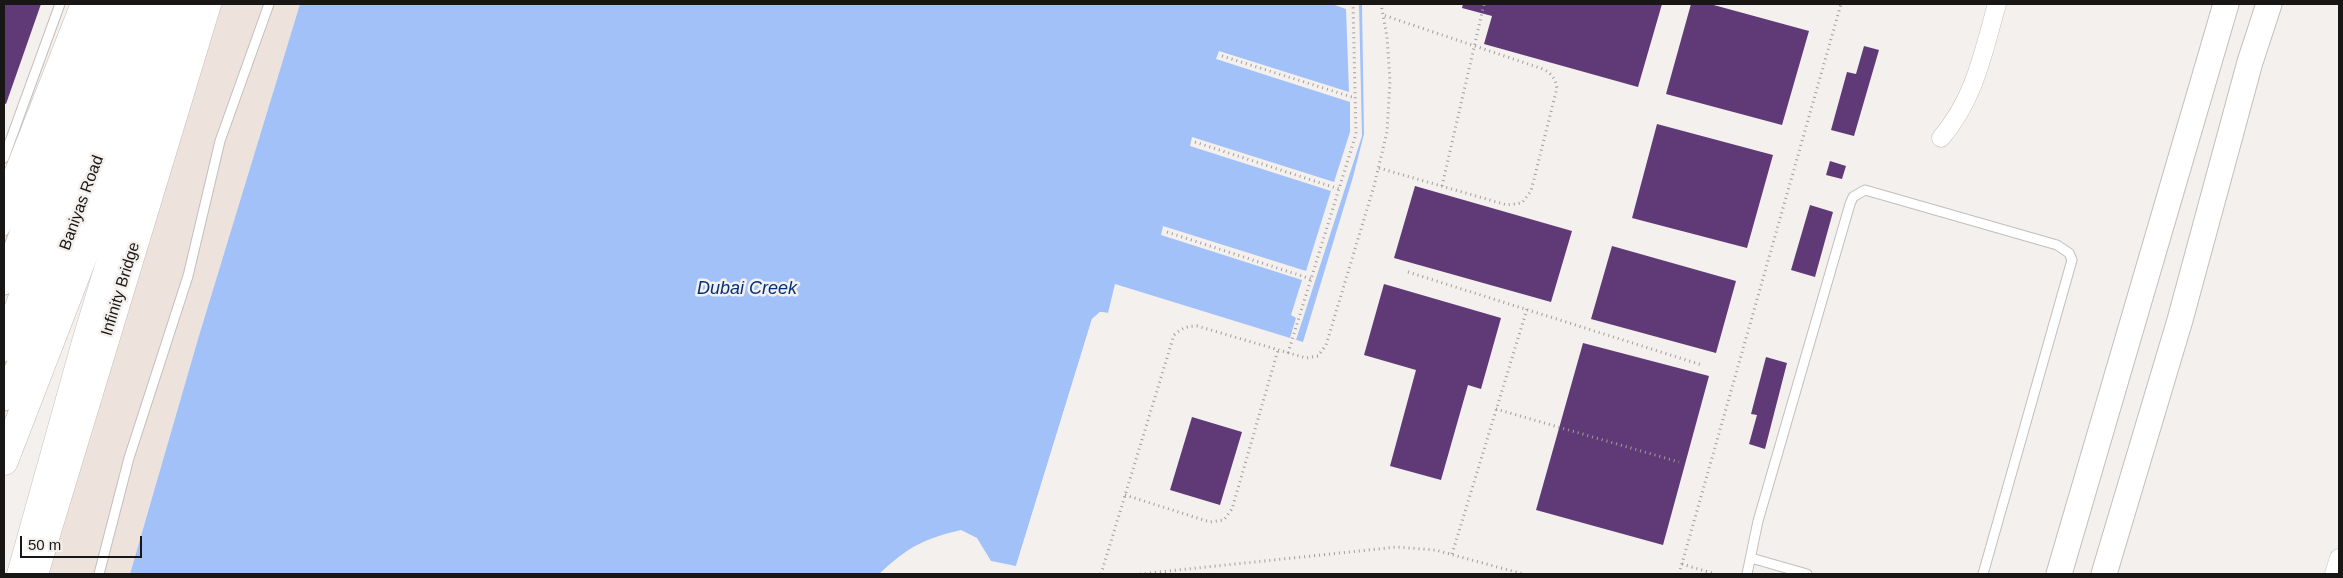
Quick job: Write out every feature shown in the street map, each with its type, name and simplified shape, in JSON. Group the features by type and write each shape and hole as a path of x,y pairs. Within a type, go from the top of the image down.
{"highway":[{"path":"4,210 85,4"},
{"path":"4,347 83,138 128,4"},
{"path":"4,461 100,212 168,4"},
{"name":"Infinity Bridge","path":"34,574 207,4"}],"main road":[{"path":"4,282 48,164 101,4"},
{"name":"Baniyas Road","path":"4,398 65,251 95,171 149,4"},
{"path":"2059,574 2226,4"},
{"path":"2104,574 2180,320 2250,62 2269,4"},
{"path":"2250,62 2287,4"}],"street":[{"path":"16,574 82,338 184,4"},
{"path":"1941,138 1952,126 1969,97 1998,4"},
{"path":"2334,574 2339,558"}],"lane":[{"path":"4,158 60,4"},
{"path":"100,574 129,458 188,276 220,141 269,4"},
{"path":"4,231 48,164"},
{"path":"1746,574 1758,521 1852,197 1865,190 2058,244 2069,253 2072,260 1983,574"},
{"path":"1751,558 1807,574"}],"path":[{"path":"1288,353 1356,134 1352,4"},
{"path":"1101,574 1174,335 1181,329 1189,326 1198,326 1306,358 1318,356 1326,345 1379,168 1387,132 1390,81 1381,4"},
{"path":"1442,186 1484,4"},
{"path":"1679,574 1841,4"},
{"path":"1379,168 1507,205 1522,203 1531,191 1557,88 1556,80 1550,73 1383,15"},
{"path":"1222,56 1355,98"},
{"path":"1195,142 1339,189"},
{"path":"1168,232 1311,279"},
{"path":"1408,272 1702,364"},
{"path":"1452,554 1527,309"},
{"path":"1125,495 1210,522 1224,520 1232,509 1278,350"},
{"path":"1496,409 1678,462"},
{"path":"1140,574 1397,547 1418,547 1452,554 1523,574"},
{"path":"1682,564 1715,574"}],"shaded area":[{"path":"198,4 300,4 198,339 130,574 26,574"}],"water":[{"name":"Dubai Creek","path":"300,4 1362,4 1364,134 1353,177 1303,342 1115,284 1108,313 1100,312 1092,319 1016,566 991,561 977,538 961,530 917,545 879,574 130,574 198,339"}],"pier":[{"path":"1332,4 1359,4 1362,136 1296,340 1290,338 1296,318 1291,315 1302,280 1161,235 1163,226 1306,271 1331,191 1190,146 1192,137 1334,182 1350,132 1350,102 1216,59 1219,51 1349,92 1346,9"},
{"path":"1100,312 1108,313 1107,315 1101,314 1094,320 1018,566 1016,566 1092,319"}],"building":[{"path":"4,4 41,4 6,104 4,103"},
{"path":"1463,4 1662,4 1638,87 1484,44 1492,16 1462,8"},
{"path":"1691,4 1710,4 1809,31 1782,125 1666,94"},
{"path":"1864,46 1879,50 1854,136 1831,130 1847,72 1856,74"},
{"path":"1657,124 1773,155 1747,248 1632,218"},
{"path":"1830,161 1846,166 1842,179 1826,175"},
{"path":"1415,186 1572,231 1551,302 1394,258"},
{"path":"1810,205 1833,212 1815,277 1791,270"},
{"path":"1612,246 1736,281 1716,353 1591,319"},
{"path":"1384,284 1501,318 1481,389 1468,385 1441,480 1390,466 1416,370 1364,355"},
{"path":"1583,343 1709,376 1663,545 1536,510"},
{"path":"1766,357 1787,363 1765,449 1749,444 1757,415 1751,414"},
{"path":"1192,417 1242,432 1220,505 1170,490"}]}
